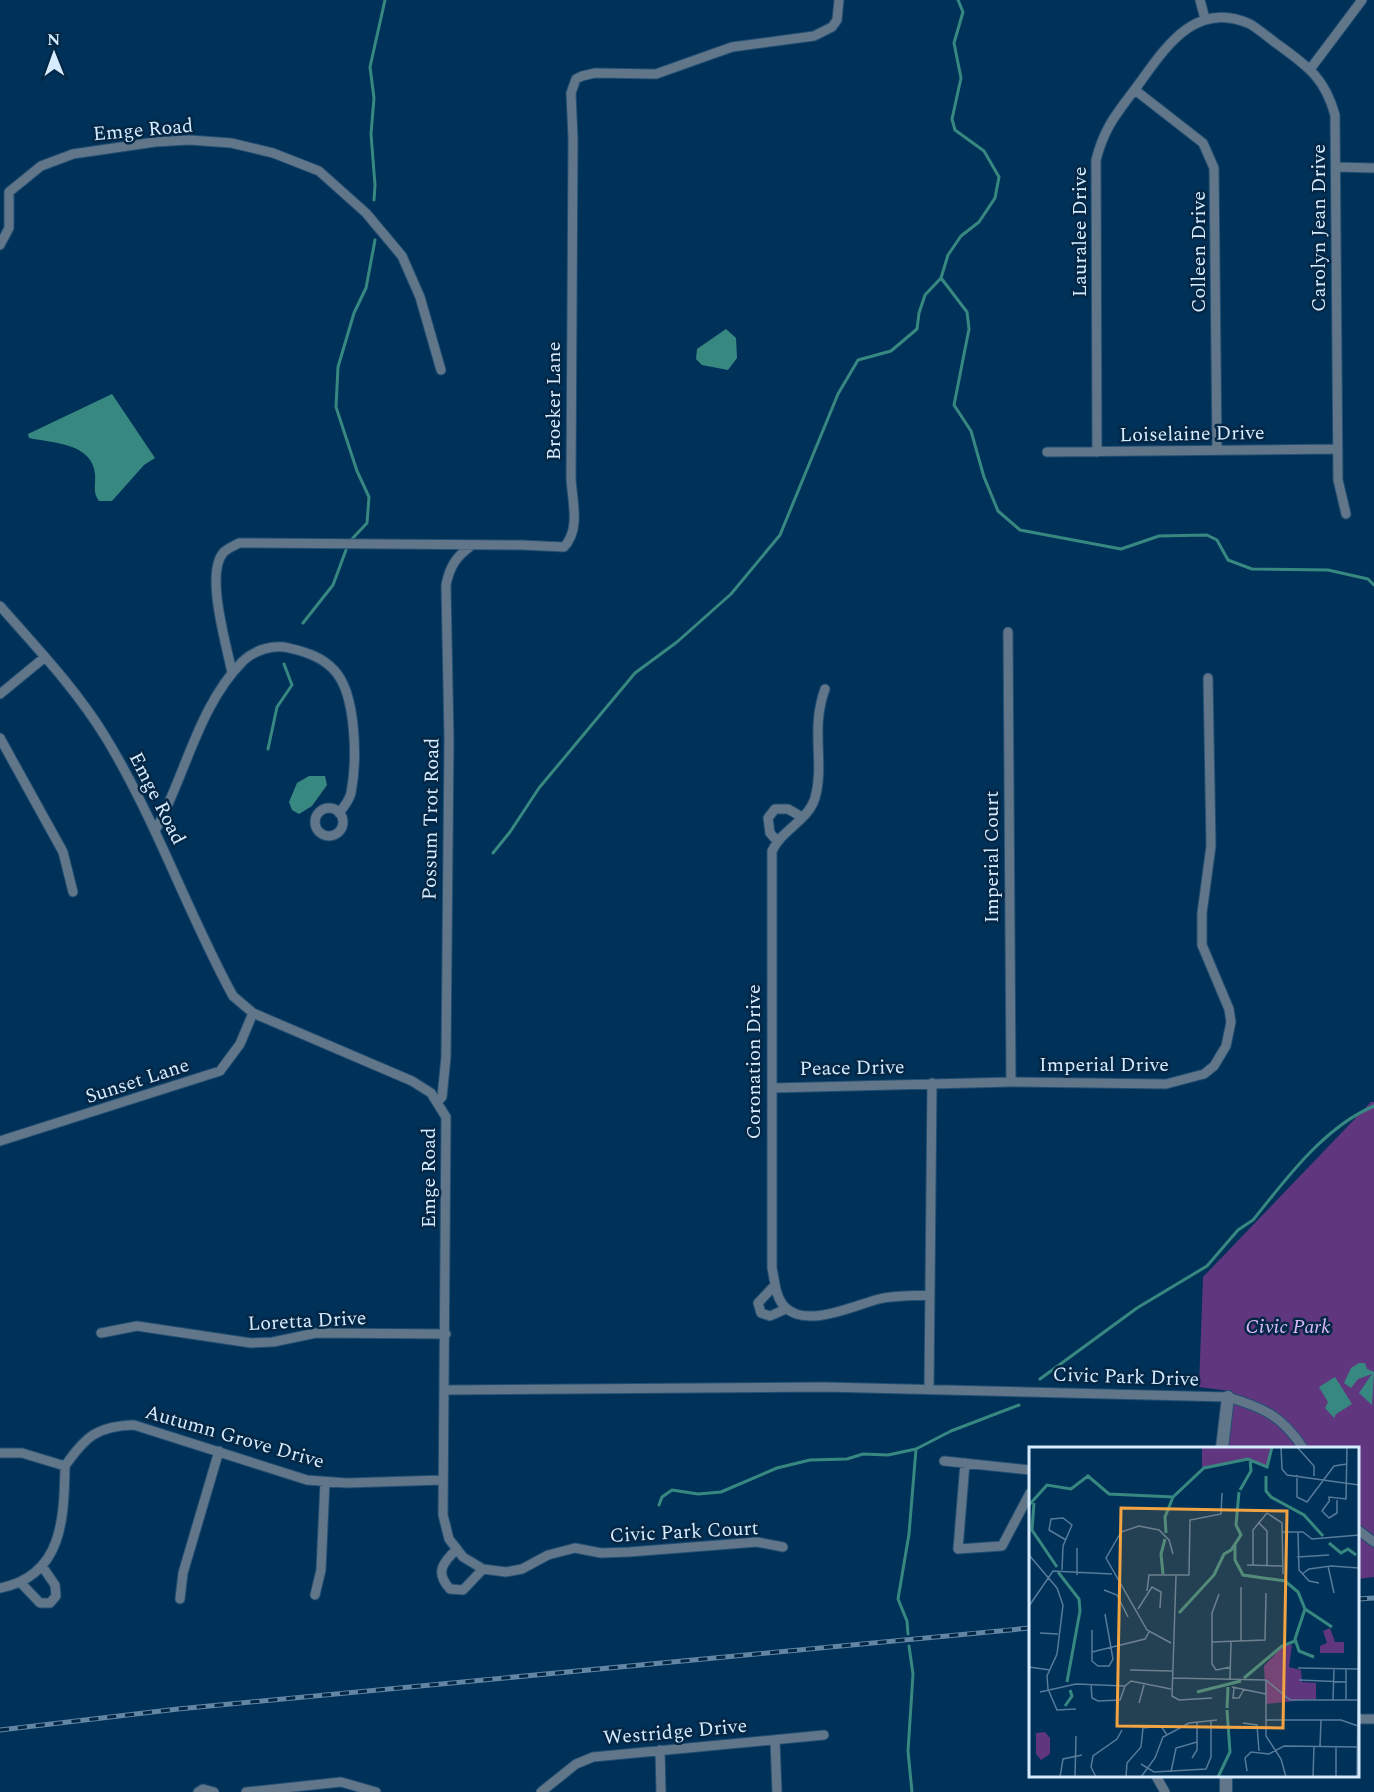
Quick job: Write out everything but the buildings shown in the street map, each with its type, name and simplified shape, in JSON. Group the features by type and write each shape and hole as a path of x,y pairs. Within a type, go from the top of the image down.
{"street":[{"name":"Broeker Lane","path":"232,673 215,585 218,563 223,552 239,543 564,547 572,538 574,528 570,478 573,139 571,93 576,80 595,73 656,74 732,47 814,36 832,27 837,20 839,0"},
{"path":"1200,0 1205,19"},
{"path":"1311,68 1362,0"},
{"name":"Carolyn Jean Drive","path":"1205,19 1221,17 1250,24 1311,68 1324,86 1335,115 1337,449 1338,480 1346,514"},
{"name":"Lauralee Drive","path":"1097,452 1096,160 1103,134 1179,31 1205,19"},
{"name":"Colleen Drive","path":"1135,90 1203,143 1214,168 1217,450"},
{"name":"Emge Road","path":"0,245 9,228 9,192 41,166 73,154 155,142 189,140 231,143 273,153 319,171 366,213 402,256 420,297 441,369"},
{"path":"1336,167 1374,168"},
{"name":"Loiselaine Drive","path":"1047,452 1337,449"},
{"name":"Possum Trot Road","path":"437,1102 442,1097 446,1058 449,739 446,585 450,568 458,556 472,545"},
{"name":"Emge Road","path":"0,606 45,657 104,735 156,831 233,996 253,1013 412,1081 430,1093 446,1117 445,1390"},
{"name":"Imperial Court","path":"1008,632 1011,1082"},
{"path":"156,831 169,807 209,710 232,673 245,659 270,647 285,647 306,652 322,660 337,674 350,701 353,756 351,794 339,813"},
{"path":"0,694 45,657"},
{"name":"Imperial Drive","path":"932,1083 1166,1084 1204,1074 1214,1066 1226,1046 1231,1022 1229,1010 1202,945 1202,913 1211,846 1208,678"},
{"path":"777,841 808,813 817,790 816,725 818,707 825,689"},
{"path":"0,738 63,852 73,892"},
{"name":"Coronation Drive","path":"786,1309 778,1297 772,1268 773,1088 770,876 772,851 777,841 770,833 768,818 776,810 788,809 802,818"},
{"name":"Sunset Lane","path":"0,1141 220,1071 240,1044 253,1013"},
{"path":"457,1549 443,1562 440,1571 443,1581 450,1589 464,1590 483,1569 463,1557 457,1549 449,1539 443,1515 445,1390 825,1387 929,1389 932,1083"},
{"name":"Peace Drive","path":"773,1088 932,1083"},
{"path":"776,1285 758,1303 761,1313 770,1316 786,1309 811,1316 841,1312 880,1299 930,1295"},
{"name":"Loretta Drive","path":"101,1333 137,1326 250,1343 273,1342 316,1334 446,1334"},
{"name":"Civic Park Drive","path":"929,1389 1228,1397 1268,1410 1290,1428 1302,1447"},
{"path":"1222,1447 1228,1397"},
{"name":"Autumn Grove Drive","path":"65,1466 87,1438 113,1426 134,1425 307,1480 324,1482 442,1480"},
{"path":"180,1599 183,1574 219,1451"},
{"path":"0,1453 22,1453 65,1466 60,1532 53,1550 42,1566 20,1582 0,1588"},
{"path":"944,1461 1029,1470"},
{"path":"964,1463 958,1549 1002,1546 1029,1495"},
{"path":"315,1595 321,1570 324,1482"},
{"path":"1359,1531 1374,1542"},
{"name":"Civic Park Court","path":"483,1569 506,1572 522,1569 548,1555 575,1548 601,1553 757,1542 783,1547"},
{"path":"20,1582 40,1603 50,1604 56,1596 54,1585 42,1566"},
{"name":"Westridge Drive","path":"541,1792 576,1764 593,1757 824,1735"},
{"path":"776,1740 777,1792"},
{"path":"660,1750 661,1792"},
{"path":"1157,1777 1165,1792"},
{"path":"246,1792 341,1782 376,1792"},
{"path":"198,1792 203,1789 214,1792"}],"green space":[{"name":"Civic Park","path":"1371,1102 1374,1102 1374,1577 1359,1579 1359,1447 1222,1447 1229,1391 1199,1387 1203,1277"}],"shaded area":[{"path":"726,329 736,338 737,358 728,370 702,365 696,359 697,349"},
{"path":"112,394 155,458 144,465 112,501 99,501 95,491 95,474 87,456 70,446 29,438 28,434"},
{"path":"309,776 325,776 327,785 312,806 299,814 292,810 289,802 297,783"},
{"path":"1359,1363 1365,1363 1367,1369 1374,1372 1372,1405 1359,1393 1372,1374 1358,1379 1351,1388 1344,1383 1351,1368"},
{"path":"1335,1377 1352,1404 1336,1414 1334,1418 1325,1408 1328,1402 1319,1387"}],"waterway":[{"path":"374,200 371,134 374,98 370,67 385,0"},
{"path":"493,853 539,788 635,673 677,642 731,594 780,535 838,394 858,360 891,351 917,329 925,295 941,278 948,255 961,236 979,222 995,198 999,177 984,151 955,130 952,119 961,78 954,43 963,12 958,0"},
{"path":"351,540 367,523 369,497 357,471 336,407 338,367 354,313 366,288 375,240"},
{"path":"941,278 967,312 969,329 954,405 971,431 984,477 998,511 1020,530 1121,549 1159,536 1207,535 1217,540 1228,560 1252,569 1328,570 1368,579 1374,585"},
{"path":"303,623 333,585 346,550"},
{"path":"268,749 277,707 292,685 284,664"},
{"path":"1040,1379 1137,1308 1207,1266 1238,1230 1253,1220 1322,1140 1356,1115 1374,1106"},
{"path":"659,1505 662,1497 672,1490 698,1494 721,1492 777,1468 810,1460 847,1459 863,1454 888,1455 916,1449 951,1431 1019,1405"},
{"path":"908,1634 907,1621 898,1599 909,1534 916,1449"},
{"path":"909,1646 913,1674 908,1751 912,1792"}],"railway":[{"path":"1359,1599 1374,1598"},
{"path":"0,1730 178,1709 1029,1628"}]}
